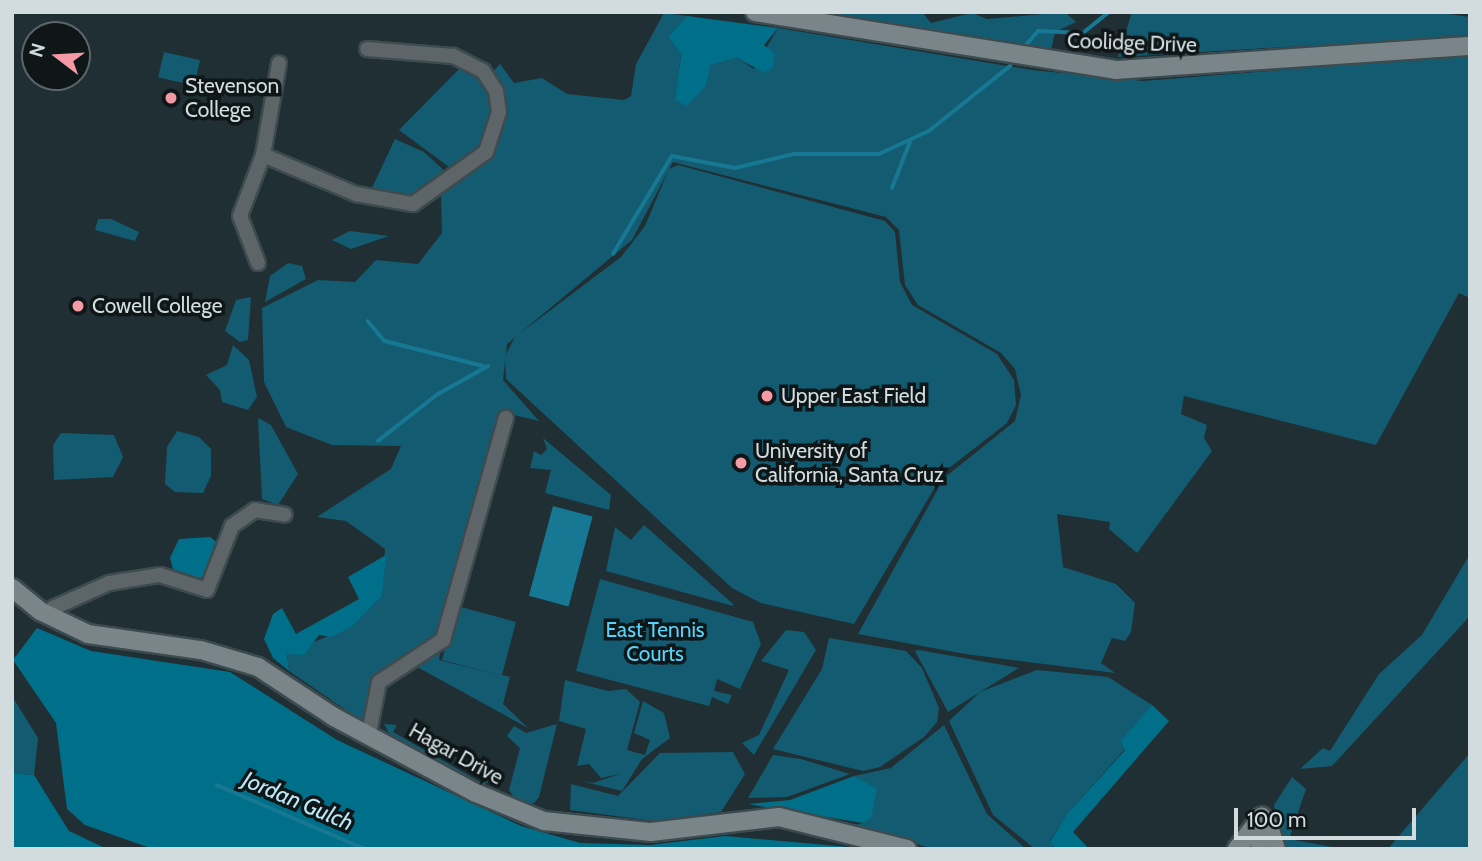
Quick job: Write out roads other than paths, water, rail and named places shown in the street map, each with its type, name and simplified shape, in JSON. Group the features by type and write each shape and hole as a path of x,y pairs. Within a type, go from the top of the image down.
{"main road":[{"name":"Coolidge Drive","path":"755,12 1106,69 1213,68 1470,46"},
{"name":"Hagar Drive","path":"12,588 40,611 88,634 246,661 369,733 509,809 576,828 651,832 779,817 908,849"},
{"path":"1237,849 1265,820 1266,847"}],"street":[{"path":"262,155 356,194 413,204 479,159 491,145 499,112 496,91 483,71 453,56 367,49"},
{"path":"258,263 239,225 262,155 279,63"},
{"path":"369,733 379,682 443,640 506,418"},
{"path":"52,608 109,583 160,575 207,590 232,526 255,510 285,515"}],"waterway":[{"path":"1026,45 1038,31 1083,33 1109,12"},
{"path":"613,254 672,156 735,168 794,154 879,154 929,131 1010,66"},
{"path":"892,188 910,142"},
{"path":"368,321 385,341 483,366"},
{"path":"378,441 438,394 488,366"},
{"name":"Jordan Gulch","path":"217,785 365,849"}],"place":[{"name":"Stevenson College","path":"171,98"},
{"name":"Cowell College","path":"78,306"},
{"name":"Upper East Field","path":"767,396"},
{"name":"University of California, Santa Cruz","path":"741,463"}],"park label":[{"name":"East Tennis Courts","path":"655,642"}]}
